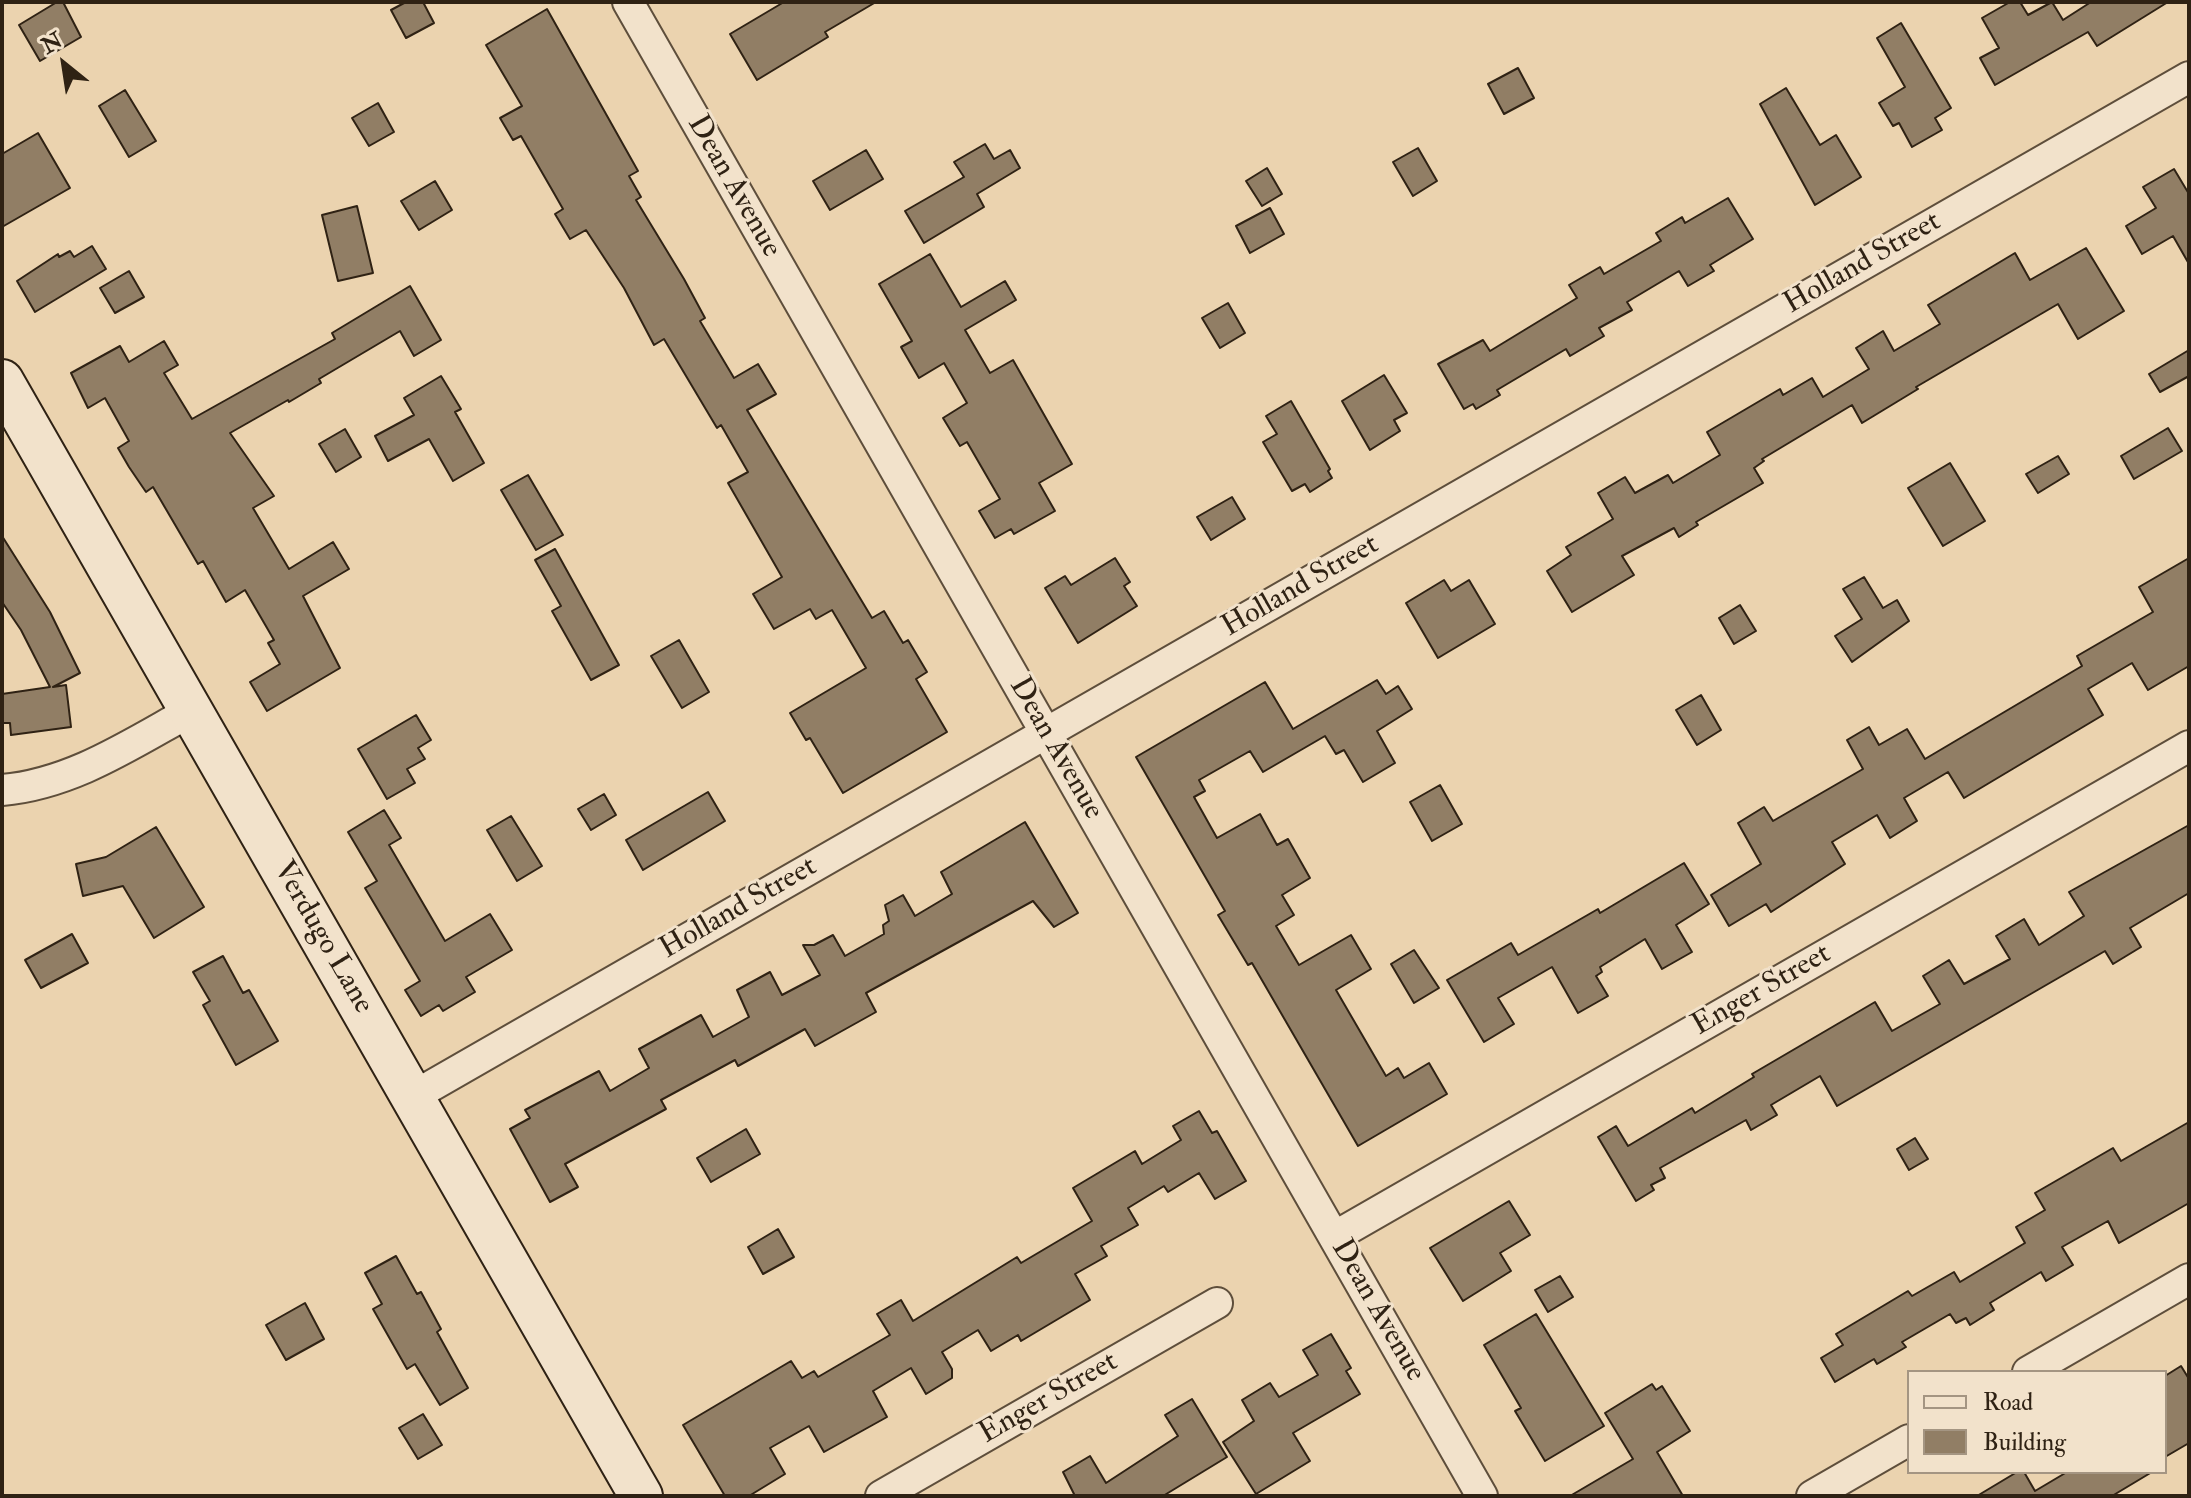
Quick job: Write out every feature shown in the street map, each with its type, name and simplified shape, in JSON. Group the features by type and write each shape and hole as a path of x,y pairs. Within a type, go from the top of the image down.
{"street":[{"name":"Dean Avenue","path":"628,2 1482,1496"},
{"name":"Holland Street","path":"412,1097 2189,77"},
{"name":"Verdugo Lane","path":"2,381 641,1496"},
{"path":"2,790 47,782 96,764 191,711"},
{"name":"Enger Street","path":"1334,1237 2189,746"},
{"path":"2031,1370 2189,1279"},
{"name":"Enger Street","path":"881,1496 1217,1303"},
{"path":"1812,1496 1907,1441"}],"building":[{"path":"57,2 63,2 81,37 40,61 19,25"},
{"path":"406,2 423,2 434,23 406,38 391,10"},
{"path":"784,2 876,2 825,32 828,37 757,80 730,34"},
{"path":"2010,2 2020,2 2028,15 2052,2 2063,20 2091,2 2168,2 2097,46 2088,32 1995,85 1980,58 1999,48 1982,18"},
{"path":"547,9 638,171 629,176 641,197 636,200 705,318 700,321 734,378 758,364 776,394 747,410 872,618 884,611 903,643 908,640 927,672 916,679 947,732 843,793 810,738 806,740 790,713 866,668 832,610 816,619 810,609 774,629 753,594 782,577 728,483 748,472 721,425 717,428 664,339 654,345 624,288 586,230 570,239 555,214 563,209 521,136 513,140 500,118 522,106 486,45"},
{"path":"1901,23 1951,108 1935,118 1942,130 1912,147 1899,123 1893,126 1879,103 1905,87 1877,38"},
{"path":"1518,68 1534,98 1504,114 1488,84"},
{"path":"1786,88 1820,145 1836,135 1861,177 1815,205 1760,104"},
{"path":"125,90 156,141 129,157 99,106"},
{"path":"378,103 394,132 369,146 352,118"},
{"path":"38,133 70,188 2,227 2,154"},
{"path":"985,144 994,159 1010,150 1020,168 977,194 984,207 924,243 905,211 964,177 954,162"},
{"path":"1418,148 1437,181 1413,196 1393,162"},
{"path":"866,150 883,179 830,210 813,181"},
{"path":"1267,168 1282,194 1262,206 1246,181"},
{"path":"2174,169 2189,194 2189,264 2173,236 2142,254 2126,226 2156,208 2143,187"},
{"path":"435,181 452,210 419,230 401,201"},
{"path":"1728,198 1753,239 1710,265 1714,271 1688,286 1679,271 1627,302 1632,310 1599,328 1604,336 1570,356 1566,349 1497,390 1500,395 1476,409 1473,404 1464,409 1438,364 1483,340 1490,351 1577,298 1569,285 1600,267 1604,274 1661,241 1656,233 1682,217 1685,223"},
{"path":"357,206 373,273 338,281 322,215"},
{"path":"1270,208 1284,234 1250,253 1236,226"},
{"path":"92,246 106,269 35,312 17,281 58,254 59,257 70,251 74,257"},
{"path":"2086,248 2124,311 2078,339 2058,304 1916,387 1918,389 1862,423 1852,405 1762,459 1764,461 1754,468 1763,483 1696,522 1698,525 1679,537 1674,528 1622,556 1634,575 1572,612 1547,571 1571,555 1566,547 1613,519 1598,493 1625,477 1635,493 1668,475 1673,483 1720,455 1707,432 1780,389 1783,395 1812,378 1823,397 1869,369 1856,348 1883,331 1894,351 1940,324 1928,305 2015,253 2030,280"},
{"path":"930,254 961,307 1005,281 1016,300 965,330 990,373 1013,360 1072,464 1039,483 1055,511 1014,534 1011,529 995,538 979,511 1000,499 967,442 960,446 943,418 967,403 944,363 919,378 901,347 912,341 879,284"},
{"path":"129,271 144,297 115,313 100,288"},
{"path":"410,286 441,340 414,356 400,331 319,379 321,383 230,433 274,496 253,508 289,569 333,542 349,569 303,596 340,668 267,711 250,682 280,664 268,643 274,640 245,590 226,602 203,561 198,564 153,487 146,492 129,467 118,448 129,441 105,398 88,408 71,373 120,346 129,362 164,341 178,365 164,373 192,419 335,339 332,333"},
{"path":"1228,303 1245,333 1220,348 1202,318"},
{"path":"2189,350 2189,376 2160,392 2149,374"},
{"path":"1384,375 1407,413 1394,420 1400,431 1370,450 1342,401"},
{"path":"441,376 461,409 455,412 484,463 453,481 429,439 388,461 375,436 414,415 404,398"},
{"path":"1291,401 1330,469 1332,478 1310,492 1305,484 1292,491 1263,442 1277,434 1266,416"},
{"path":"2168,428 2182,451 2134,479 2121,456"},
{"path":"345,429 361,457 336,472 319,444"},
{"path":"2058,456 2069,474 2038,493 2026,474"},
{"path":"1950,463 1985,521 1943,546 1908,488"},
{"path":"528,475 563,535 536,550 501,490"},
{"path":"1232,497 1245,519 1211,540 1197,517"},
{"path":"2,536 50,612 80,673 53,687 66,685 71,727 11,735 10,723 2,723 2,694 50,687 21,630 2,602"},
{"path":"555,549 619,665 591,680 552,611 561,606 535,560"},
{"path":"1115,558 1130,582 1124,586 1137,606 1078,643 1045,588 1065,576 1071,585"},
{"path":"2189,558 2189,666 2148,690 2132,663 2088,689 2103,715 1964,798 1948,772 1904,798 1917,821 1890,838 1877,815 1832,842 1845,864 1771,912 1766,904 1729,926 1711,895 1761,864 1738,823 1764,807 1773,821 1863,769 1847,740 1869,727 1879,745 1907,729 1925,759 2082,666 2077,656 2153,612 2139,587"},
{"path":"1864,577 1883,608 1897,600 1909,621 1852,662 1835,636 1862,619 1843,589"},
{"path":"1444,580 1451,591 1469,580 1495,624 1438,658 1406,603"},
{"path":"1740,605 1756,631 1734,644 1719,618"},
{"path":"679,640 709,692 682,708 651,656"},
{"path":"1377,680 1386,694 1398,686 1412,709 1377,731 1395,763 1363,782 1344,750 1336,754 1325,736 1263,772 1250,751 1199,780 1205,791 1194,797 1217,838 1260,814 1277,845 1288,839 1310,878 1282,895 1294,915 1276,926 1299,965 1351,935 1371,969 1336,990 1386,1076 1398,1068 1404,1078 1429,1063 1447,1094 1358,1146 1252,963 1248,965 1218,915 1225,911 1136,757 1265,682 1293,729"},
{"path":"1701,695 1721,730 1697,745 1676,710"},
{"path":"416,715 431,740 418,748 425,759 407,769 415,783 387,799 358,749"},
{"path":"1440,785 1462,824 1432,841 1410,802"},
{"path":"708,792 725,821 643,870 626,840"},
{"path":"604,794 616,815 591,830 578,809"},
{"path":"384,810 401,838 389,845 445,941 490,914 512,950 466,977 475,992 443,1011 439,1005 421,1016 405,990 420,981 365,888 377,881 348,832"},
{"path":"511,816 542,866 517,881 487,830"},
{"path":"1025,822 1078,913 1054,927 1033,901 866,993 876,1012 815,1046 805,1029 738,1066 735,1060 661,1100 666,1109 565,1164 578,1187 550,1202 510,1129 530,1118 525,1110 599,1071 610,1091 649,1068 639,1049 701,1015 713,1037 749,1017 737,990 770,972 782,995 820,975 803,945 814,945 833,935 845,956 884,934 883,925 889,921 885,905 903,895 915,916 952,894 941,872"},
{"path":"2189,825 2189,893 2130,928 2141,947 2113,964 2105,951 1837,1106 1820,1076 1771,1105 1777,1115 1751,1130 1746,1120 1660,1168 1665,1178 1651,1185 1654,1190 1636,1201 1598,1137 1616,1126 1628,1146 1692,1108 1695,1113 1754,1077 1752,1074 1875,1002 1892,1031 1940,1004 1923,976 1949,960 1964,984 2010,959 1996,936 2024,919 2039,945 2084,916 2069,892"},
{"path":"156,827 204,907 154,938 123,886 83,896 76,864 106,857"},
{"path":"1684,863 1709,904 1676,925 1692,952 1662,969 1645,939 1600,967 1602,972 1596,976 1608,996 1578,1013 1552,967 1498,998 1514,1024 1484,1042 1447,980 1511,943 1518,955 1598,909 1600,913"},
{"path":"72,934 88,963 41,988 25,960"},
{"path":"1414,950 1439,988 1414,1003 1391,964"},
{"path":"223,956 243,993 249,990 278,1041 236,1065 203,1005 210,1001 193,972"},
{"path":"1199,1111 1212,1133 1217,1131 1246,1181 1215,1199 1199,1173 1168,1192 1164,1186 1128,1208 1138,1225 1101,1246 1107,1256 1075,1274 1090,1300 1021,1341 1018,1335 991,1351 978,1330 942,1352 952,1369 952,1378 926,1394 911,1368 873,1391 887,1417 824,1452 809,1426 770,1448 785,1474 749,1496 725,1496 683,1425 791,1361 802,1378 814,1371 818,1377 890,1335 877,1314 901,1300 913,1321 1017,1257 1021,1263 1092,1221 1073,1188 1135,1151 1142,1164 1181,1140 1173,1126"},
{"path":"2189,1122 2189,1203 2119,1243 2108,1221 2062,1247 2073,1265 2046,1281 2041,1272 1990,1303 1994,1310 1970,1325 1966,1318 1956,1323 1950,1314 1902,1342 1906,1347 1877,1364 1874,1359 1835,1382 1821,1358 1843,1345 1836,1334 1908,1291 1912,1296 1954,1272 1960,1282 2025,1243 2016,1227 2045,1210 2035,1193 2113,1148 2121,1161"},
{"path":"746,1129 760,1154 711,1182 697,1158"},
{"path":"1915,1138 1928,1159 1909,1170 1897,1149"},
{"path":"1509,1201 1530,1235 1500,1253 1511,1271 1463,1301 1430,1248"},
{"path":"778,1229 794,1257 763,1274 748,1247"},
{"path":"396,1256 417,1294 421,1292 441,1329 437,1332 468,1388 440,1405 415,1364 407,1369 373,1309 382,1304 365,1273"},
{"path":"1560,1276 1573,1297 1548,1312 1535,1290"},
{"path":"305,1303 324,1339 286,1360 266,1325"},
{"path":"1536,1314 1604,1426 1545,1461 1515,1411 1521,1408 1484,1345"},
{"path":"1331,1334 1351,1368 1346,1371 1360,1394 1293,1433 1310,1461 1256,1494 1223,1442 1254,1421 1242,1400 1270,1383 1279,1397 1318,1375 1303,1350"},
{"path":"2181,1366 2189,1379 2189,1443 2167,1456 2167,1375"},
{"path":"1652,1384 1656,1390 1662,1386 1690,1431 1657,1452 1683,1496 1570,1496 1633,1459 1605,1413"},
{"path":"1192,1399 1227,1457 1163,1496 1075,1496 1063,1472 1090,1456 1106,1483 1178,1436 1165,1415"},
{"path":"423,1414 442,1445 418,1459 399,1428"},
{"path":"2014,1474 2025,1474 2035,1491 2064,1474 2149,1474 2112,1496 1977,1496"}]}
